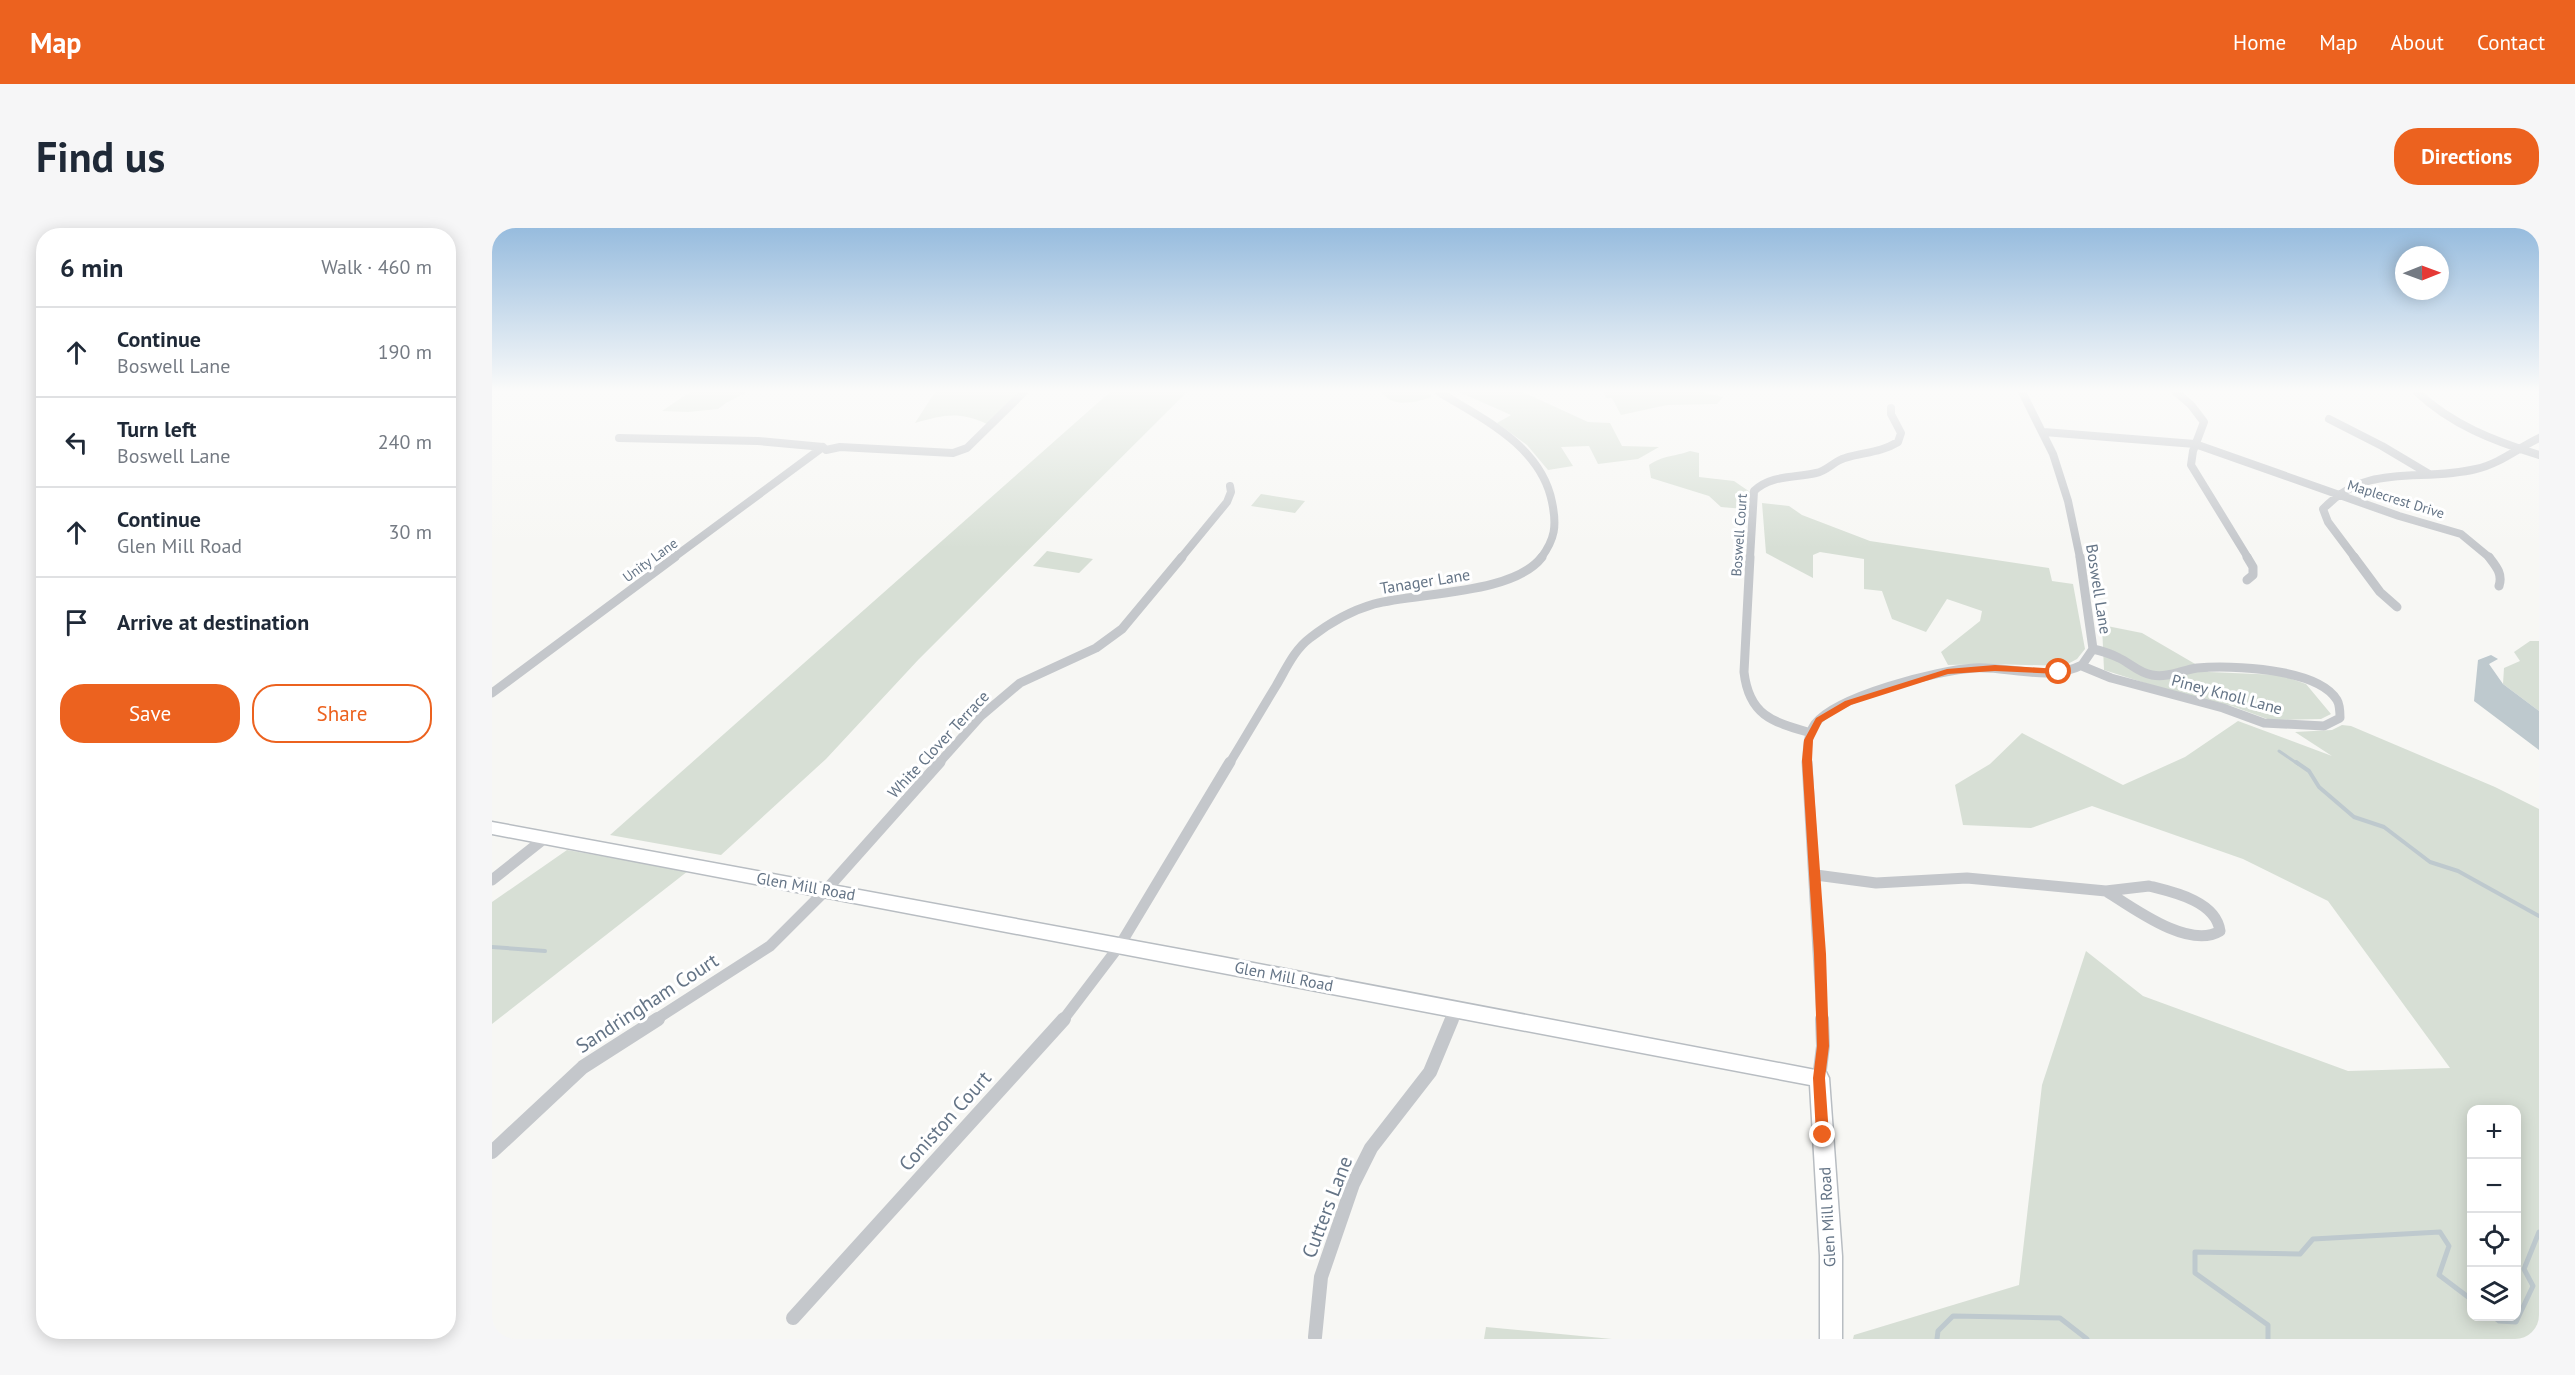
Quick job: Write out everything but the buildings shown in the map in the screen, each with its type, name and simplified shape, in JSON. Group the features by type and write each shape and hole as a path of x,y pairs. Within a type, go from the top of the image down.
{"main road":[{"name":"Glen Mill Road","path":"492,828 1819,1078 1831,1256 1831,1339"}],"street":[{"path":"789,444 823,447 826,450 874,448 953,453 967,448 971,444"},
{"name":"Tanager Lane","path":"1120,945 1300,645 1329,622 1375,604 1406,597 1456,593 1497,584 1533,564 1548,546 1554,535 1556,522 1552,496 1545,477 1529,454 1516,444"},
{"name":"Boswell Court","path":"1811,733 1772,720 1756,708 1745,693 1744,672 1754,491 1768,482 1815,474 1844,458 1869,456 1895,444"},
{"name":"Boswell Lane","path":"2048,444 2071,512 2093,649 2090,658 2082,666"},
{"path":"2195,444 2191,465 2253,567 2253,575 2247,580"},
{"name":"Maplecrest Drive","path":"2195,444 2336,494 2451,530 2469,539 2486,554 2502,574 2499,586"},
{"path":"2378,444 2429,474"},
{"path":"2508,444 2539,455"},
{"path":"2397,607 2380,592 2323,514 2323,509 2336,494 2367,480 2478,469 2526,444"},
{"name":"Unity Lane","path":"492,693 823,447"},
{"name":"White Clover Terrace","path":"826,890 999,699 1038,674 1096,648 1122,629 1227,502 1232,492 1230,486"},
{"name":"Piney Knoll Lane","path":"2082,666 2110,678 2223,708 2270,724 2324,726 2340,718 2339,703 2327,690 2292,674 2259,669 2203,668 2178,674 2154,675 2111,654 2093,649"},
{"path":"1819,1078 1823,1046 1816,875 1807,760 1811,733 1819,720 1848,703 1947,672 1995,668 2059,672 2082,666"},
{"path":"492,880 545,838"},
{"path":"1816,875 1876,882 1967,878 2106,891 2149,886 2166,889 2202,906 2214,916 2219,923 2220,931 2207,938 2187,933 2150,917 2106,891"},
{"name":"Sandringham Court","path":"492,1152 583,1067 770,946 826,890"},
{"name":"Coniston Court","path":"793,1318 1070,1012 1120,945"},
{"name":"Cutters Lane","path":"1315,1337 1321,1277 1353,1184 1371,1149 1430,1072 1456,1008"}],"shaded area":[{"path":"1051,444 1135,444 919,659 826,759 721,855 610,835"},
{"path":"1525,444 1621,444 1622,446 1659,447 1638,459 1598,464 1589,446 1561,447 1573,466 1548,470"},
{"path":"1690,451 1699,453 1699,477 1734,481 1750,492 1744,509 1721,507 1709,496 1651,478 1649,465"},
{"path":"1261,494 1305,501 1295,513 1251,506"},
{"path":"1762,503 1789,506 1802,515 1870,541 2049,568 2052,581 2073,584 2085,649 2077,659 2064,666 1948,665 1941,652 1980,621 1982,611 1947,599 1926,632 1892,619 1882,591 1864,589 1864,559 1820,552 1813,555 1813,578 1766,553"},
{"path":"1047,551 1093,559 1079,573 1033,566"},
{"path":"2102,625 2142,633 2209,672 2280,675 2306,684 2331,714 2321,719 2270,720 2232,706 2192,698 2104,670"},
{"path":"2530,641 2539,641 2539,711 2503,684 2504,668 2520,661 2514,652"},
{"path":"2491,655 2498,659 2489,664 2503,684 2539,711 2539,750 2474,701 2478,660"},
{"path":"2238,721 2332,756 2295,732 2332,730 2342,725 2351,726 2495,787 2539,809 2539,1339 1853,1339 1854,1335 2019,1285 2042,1085 2086,951 2143,996 2348,1071 2450,1068 2328,901 2243,859 2092,806 2031,828 1963,825 1955,785 1990,764 2022,733 2123,785 2185,757"},
{"path":"567,850 688,871 492,1024 492,902"},
{"path":"1486,1327 1612,1339 1484,1339"}],"waterway":[{"path":"2279,751 2298,764"},
{"path":"2296,762 2309,771 2319,787 2354,817 2384,827 2430,862 2458,871 2539,916"},
{"path":"492,947 545,951"},
{"path":"2268,1339 2268,1325 2195,1273 2195,1252 2300,1254 2313,1239 2440,1232 2449,1246 2439,1275 2467,1296"},
{"path":"2521,1311 2533,1286 2524,1269 2539,1232"},
{"path":"1937,1339 1938,1331 1953,1316 2060,1318 2087,1339"},
{"path":"2499,1321 2516,1321"}],"route":[{"path":"1823,1135 1819,1078 1823,1046 1820,954 1807,760 1808,740 1813,730 1819,720 1848,703 1905,683 1947,672 1973,668 1995,668 2059,672"}]}
